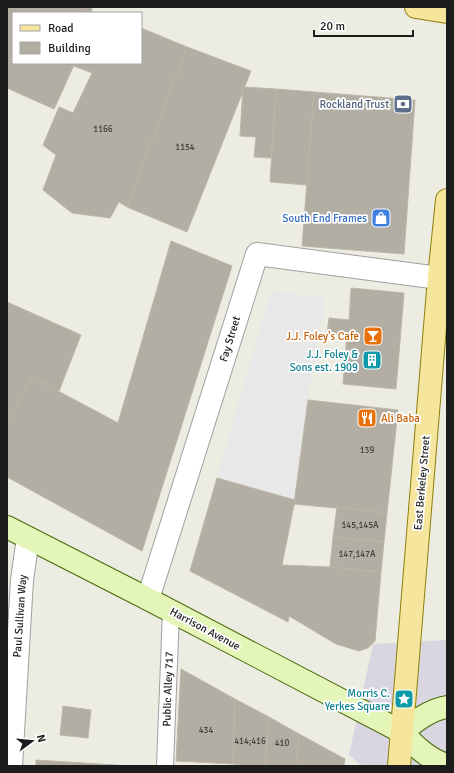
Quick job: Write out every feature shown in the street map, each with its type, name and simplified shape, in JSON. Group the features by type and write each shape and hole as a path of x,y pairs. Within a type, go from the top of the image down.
{"main road":[{"path":"416,7 447,12"},
{"name":"East Berkeley Street","path":"399,766 439,278 447,200"},
{"name":"Harrison Avenue","path":"7,527 172,611 402,732 419,750 438,762 447,765"},
{"path":"402,732 423,716 440,708 447,707"}],"street":[{"name":"Fay Street","path":"148,599 257,254 439,278"},
{"name":"Paul Sullivan Way","path":"11,766 22,580 28,538"}],"lane":[{"name":"Public Alley 717","path":"165,766 172,611"}],"shaded area":[{"path":"271,290 325,299 308,400 295,500 217,478"},
{"name":"Morris C. Yerkes Square","path":"447,640 447,766 362,766 349,755 373,644"}],"building":[{"path":"7,7 92,8 91,12 12,12 12,64 75,64 54,109 7,88"},
{"path":"142,28 187,47 127,207 119,202 110,218 72,213 43,190 56,155 43,145 59,107 73,113 92,73 74,66 75,64 142,64"},
{"path":"187,47 251,71 187,232 127,207"},
{"path":"243,87 276,89 271,158 254,157 256,137 240,136"},
{"path":"276,89 314,92 307,185 270,182"},
{"path":"314,92 415,100 404,254 302,246"},
{"path":"171,241 232,266 142,551 7,477 7,423 32,377 118,423"},
{"name":"J.J. Foley & Sons est. 1909","path":"351,288 404,293 396,389 343,384 347,335 327,334 329,318 349,320"},
{"path":"7,302 81,335 59,391 32,377 7,423"},
{"path":"308,400 398,410 387,513 294,504"},
{"path":"217,478 295,500 282,565 330,567 381,572 375,641 368,648 359,651 336,644 289,616 288,622 190,571"},
{"path":"337,507 387,513 384,542 333,537"},
{"path":"333,537 384,542 381,572 330,567"},
{"path":"181,669 235,699 233,764 176,761"},
{"path":"235,699 269,717 265,766 243,766 233,764"},
{"path":"63,706 91,710 88,738 60,735"},
{"path":"269,717 299,734 296,766 265,766"},
{"path":"299,734 345,759 344,766 296,766"},
{"path":"36,760 130,766 36,766"}],"place":[{"name":"Rockland Trust","path":"403,104"},
{"name":"South End Frames","path":"381,218"},
{"name":"J.J. Foley's Cafe","path":"373,336"},
{"name":"J.J. Foley & Sons est. 1909","path":"372,360"},
{"name":"Ali Baba","path":"367,418"},
{"name":"Morris C. Yerkes Square","path":"404,699"}]}
